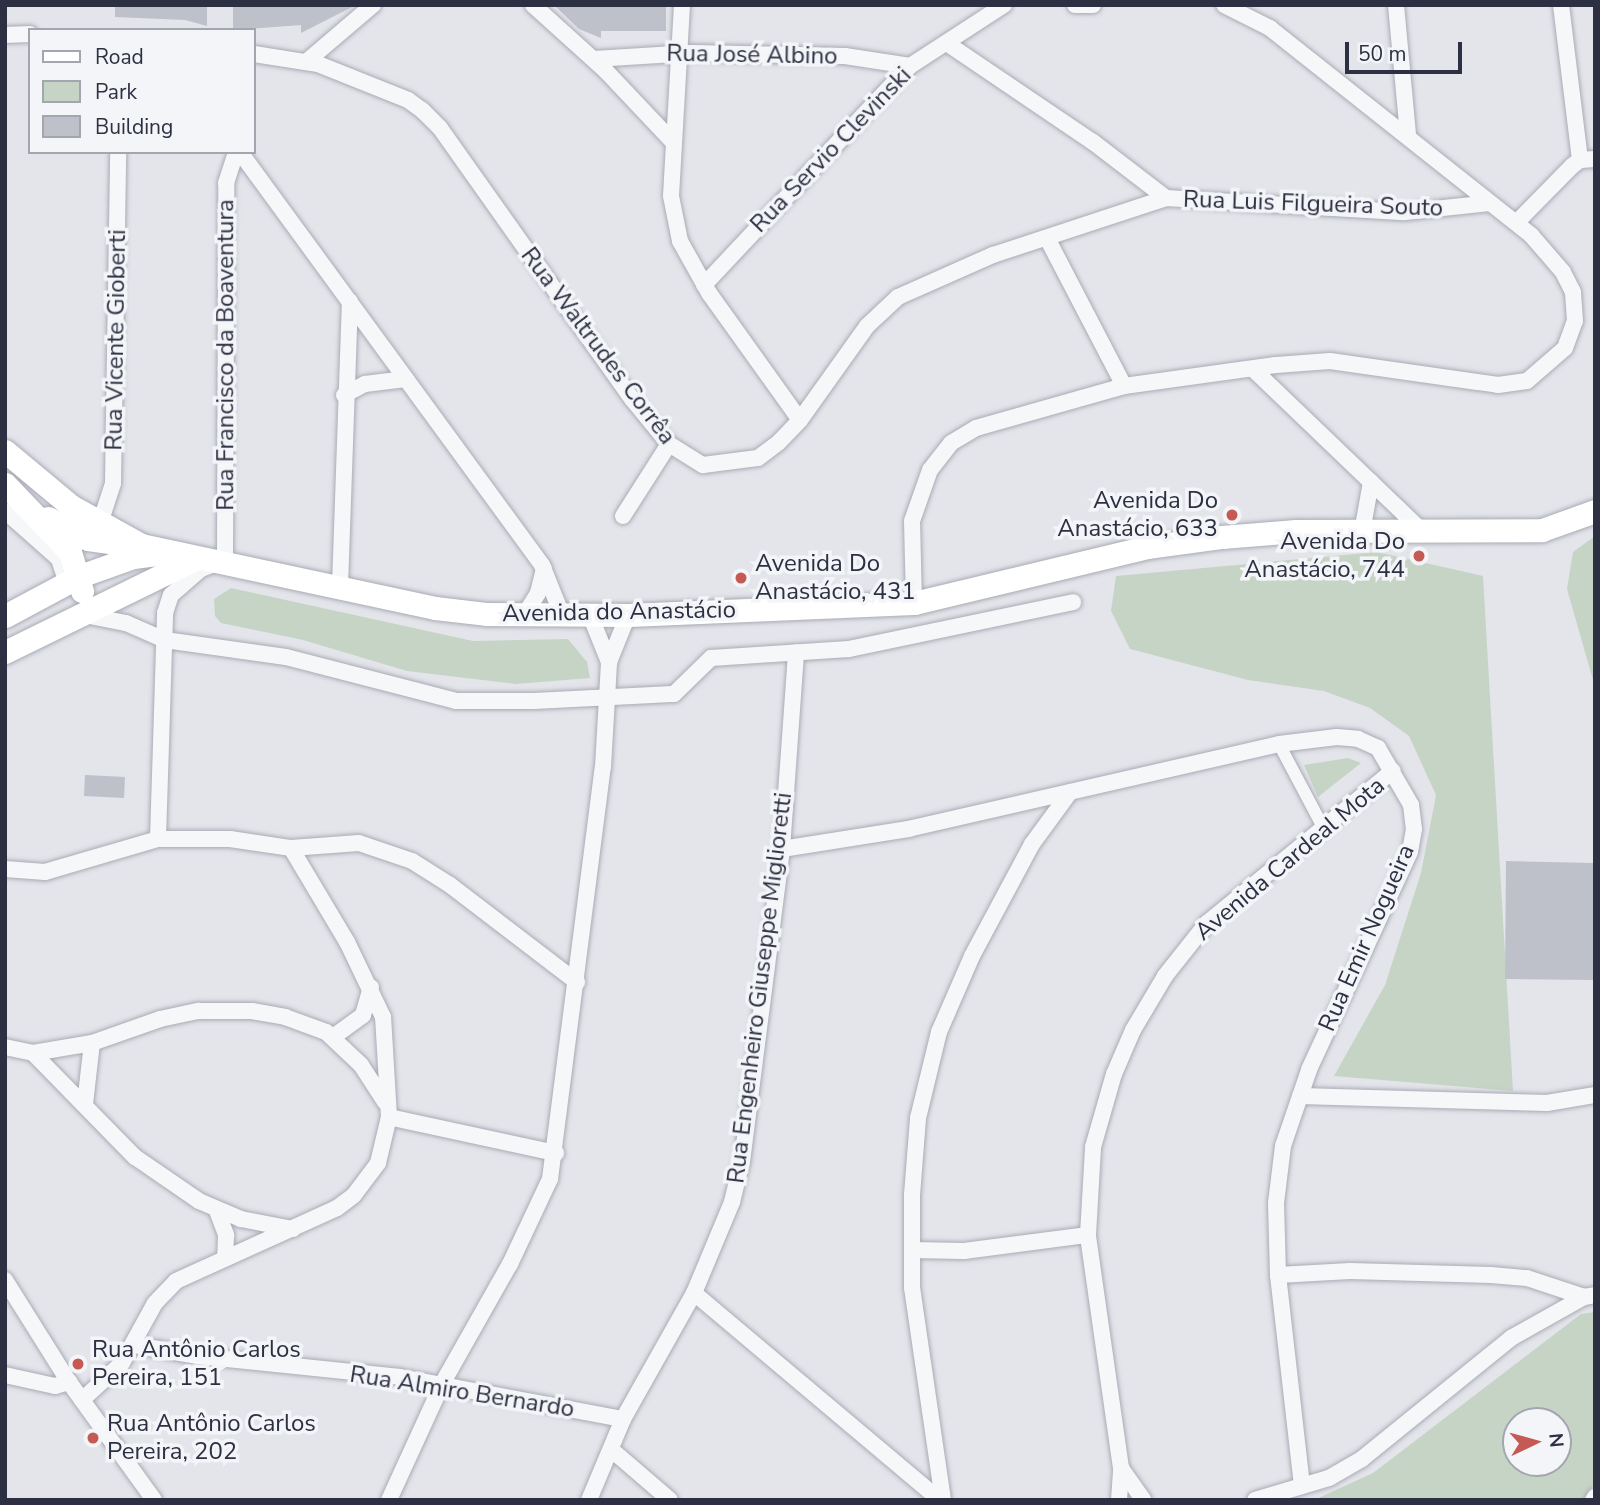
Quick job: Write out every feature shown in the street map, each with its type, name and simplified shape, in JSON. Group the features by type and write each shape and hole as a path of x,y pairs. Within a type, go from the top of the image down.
{"main road":[{"name":"Avenida do Anastácio","path":"5,451 95,522 141,545 214,558 458,612 628,615 914,603 1147,547 1296,531 1424,534 1542,530 1595,511"},
{"path":"5,484 36,512 70,552 78,614"},
{"path":"36,512 88,539 141,545"},
{"path":"5,616 73,580 133,557 173,552"},
{"path":"5,652 78,614 214,558"}],"street":[{"path":"306,62 373,5"},
{"path":"533,5 594,59 673,142"},
{"path":"682,5 671,196 676,225 690,265 800,420"},
{"name":"Rua Servio Clevinski","path":"704,285 910,65 948,44 1004,5"},
{"path":"1075,5 1093,5"},
{"path":"914,603 912,521 930,470 951,443 1006,418 1124,386 1330,360 1498,385 1527,381 1565,348 1575,308 1563,272 1517,222 1490,204 1409,134 1270,28 1224,5"},
{"path":"1396,5 1409,134"},
{"path":"1517,222 1587,159 1561,5"},
{"path":"5,35 28,34"},
{"name":"Rua Luis Filgueira Souto","path":"948,44 1070,125 1166,198 1405,212 1490,204"},
{"name":"Rua José Albino","path":"594,59 680,54 845,56 910,65"},
{"name":"Rua Waltrudes Corrêa","path":"256,55 306,62 408,100 440,128 632,399 669,444 703,465 758,458 800,420 867,326 898,297 932,279 1166,198"},
{"name":"Rua Vicente Gioberti","path":"95,522 113,483 118,154"},
{"name":"Rua Francisco da Boaventura","path":"214,558 226,183 237,154"},
{"path":"240,154 350,301 544,569 562,615"},
{"path":"1047,238 1124,386"},
{"path":"340,586 344,395 350,301"},
{"path":"1254,370 1424,534"},
{"path":"344,395 365,384 406,379"},
{"path":"623,516 669,444"},
{"path":"1362,533 1371,482"},
{"path":"5,511 59,559 73,580"},
{"path":"158,839 165,640 171,595 214,558"},
{"path":"525,614 538,593 544,569"},
{"name":"Avenida do Anastácio","path":"78,614 126,623 165,640 286,657 456,701 609,699 674,694 701,663 711,658 896,641 1073,602"},
{"path":"590,615 609,662"},
{"path":"388,1500 442,1384 538,1208 556,1153 609,699 609,662 628,615"},
{"name":"Rua Engenheiro Giuseppe Miglioretti","path":"589,1500 614,1451 624,1419 694,1293 732,1202 742,1161 782,849 796,652"},
{"name":"Rua Emir Nogueira","path":"782,849 908,829 1279,744 1358,739 1378,748 1411,806 1414,829 1410,852 1300,1096 1281,1156 1276,1203 1278,1275 1302,1486"},
{"path":"1279,744 1323,827"},
{"name":"Avenida Cardeal Mota","path":"1119,1500 1121,1468 1088,1235 1093,1147 1133,1030 1165,976 1207,923 1393,771"},
{"path":"941,1500 918,1332 912,1250 918,1118 939,1032 996,909 1031,844 1070,792"},
{"path":"5,869 45,872 158,839 230,839 291,848 359,844 412,861 463,894 577,982"},
{"path":"82,1400 135,1345 166,1290 189,1273 293,1228 354,1195 378,1163 387,1110 383,1017 371,987 291,848"},
{"path":"333,1037 363,1016 371,987"},
{"path":"5,1047 33,1053 92,1043 160,1019 219,1011 285,1017 333,1037 361,1065 387,1110 556,1153"},
{"path":"85,1104 92,1043"},
{"path":"33,1053 135,1157 217,1211 293,1228"},
{"path":"1300,1096 1547,1103 1595,1095"},
{"path":"217,1211 226,1235 225,1258"},
{"path":"912,1250 964,1251 1088,1235"},
{"path":"1278,1275 1350,1271 1491,1275 1527,1278 1589,1296"},
{"path":"5,1280 69,1382 154,1500"},
{"path":"694,1293 941,1500"},
{"path":"1255,1500 1329,1478 1363,1458 1511,1338 1589,1296"},
{"name":"Rua Almiro Bernardo","path":"135,1345 442,1384 624,1419"},
{"path":"5,1375 55,1386 69,1382"},
{"path":"614,1451 670,1500"},
{"name":"Avenida Cardeal Mota","path":"1121,1468 1143,1500"}],"green space":[{"path":"1595,536 1595,687 1567,589 1573,552"},
{"path":"1377,552 1483,576 1513,1091 1334,1076 1385,985 1421,873 1436,795 1409,736 1370,708 1324,691 1248,680 1130,649 1111,611 1116,576"},
{"path":"231,588 473,641 568,639 587,662 590,678 516,684 407,671 303,640 221,623 215,616 214,599"},
{"path":"1348,758 1361,763 1318,797 1304,765"},
{"path":"1595,1312 1595,1482 1585,1500 1314,1500 1373,1473 1581,1314"}],"building":[{"path":"115,5 207,5 207,26 185,20 115,17"},
{"path":"233,5 356,5 301,33 301,25 233,28"},
{"path":"554,5 666,6 666,31 601,31 601,38 579,29"},
{"path":"85,775 125,777 124,798 84,796"},
{"path":"1506,861 1595,863 1595,980 1505,979"}],"place":[{"name":"Avenida Do Anastácio, 633","path":"1232,515"},
{"name":"Avenida Do Anastácio, 744","path":"1419,556"},
{"name":"Avenida Do Anastácio, 431","path":"741,578"},
{"name":"Rua Antônio Carlos Pereira, 151","path":"78,1364"},
{"name":"Rua Antônio Carlos Pereira, 202","path":"93,1438"}]}
